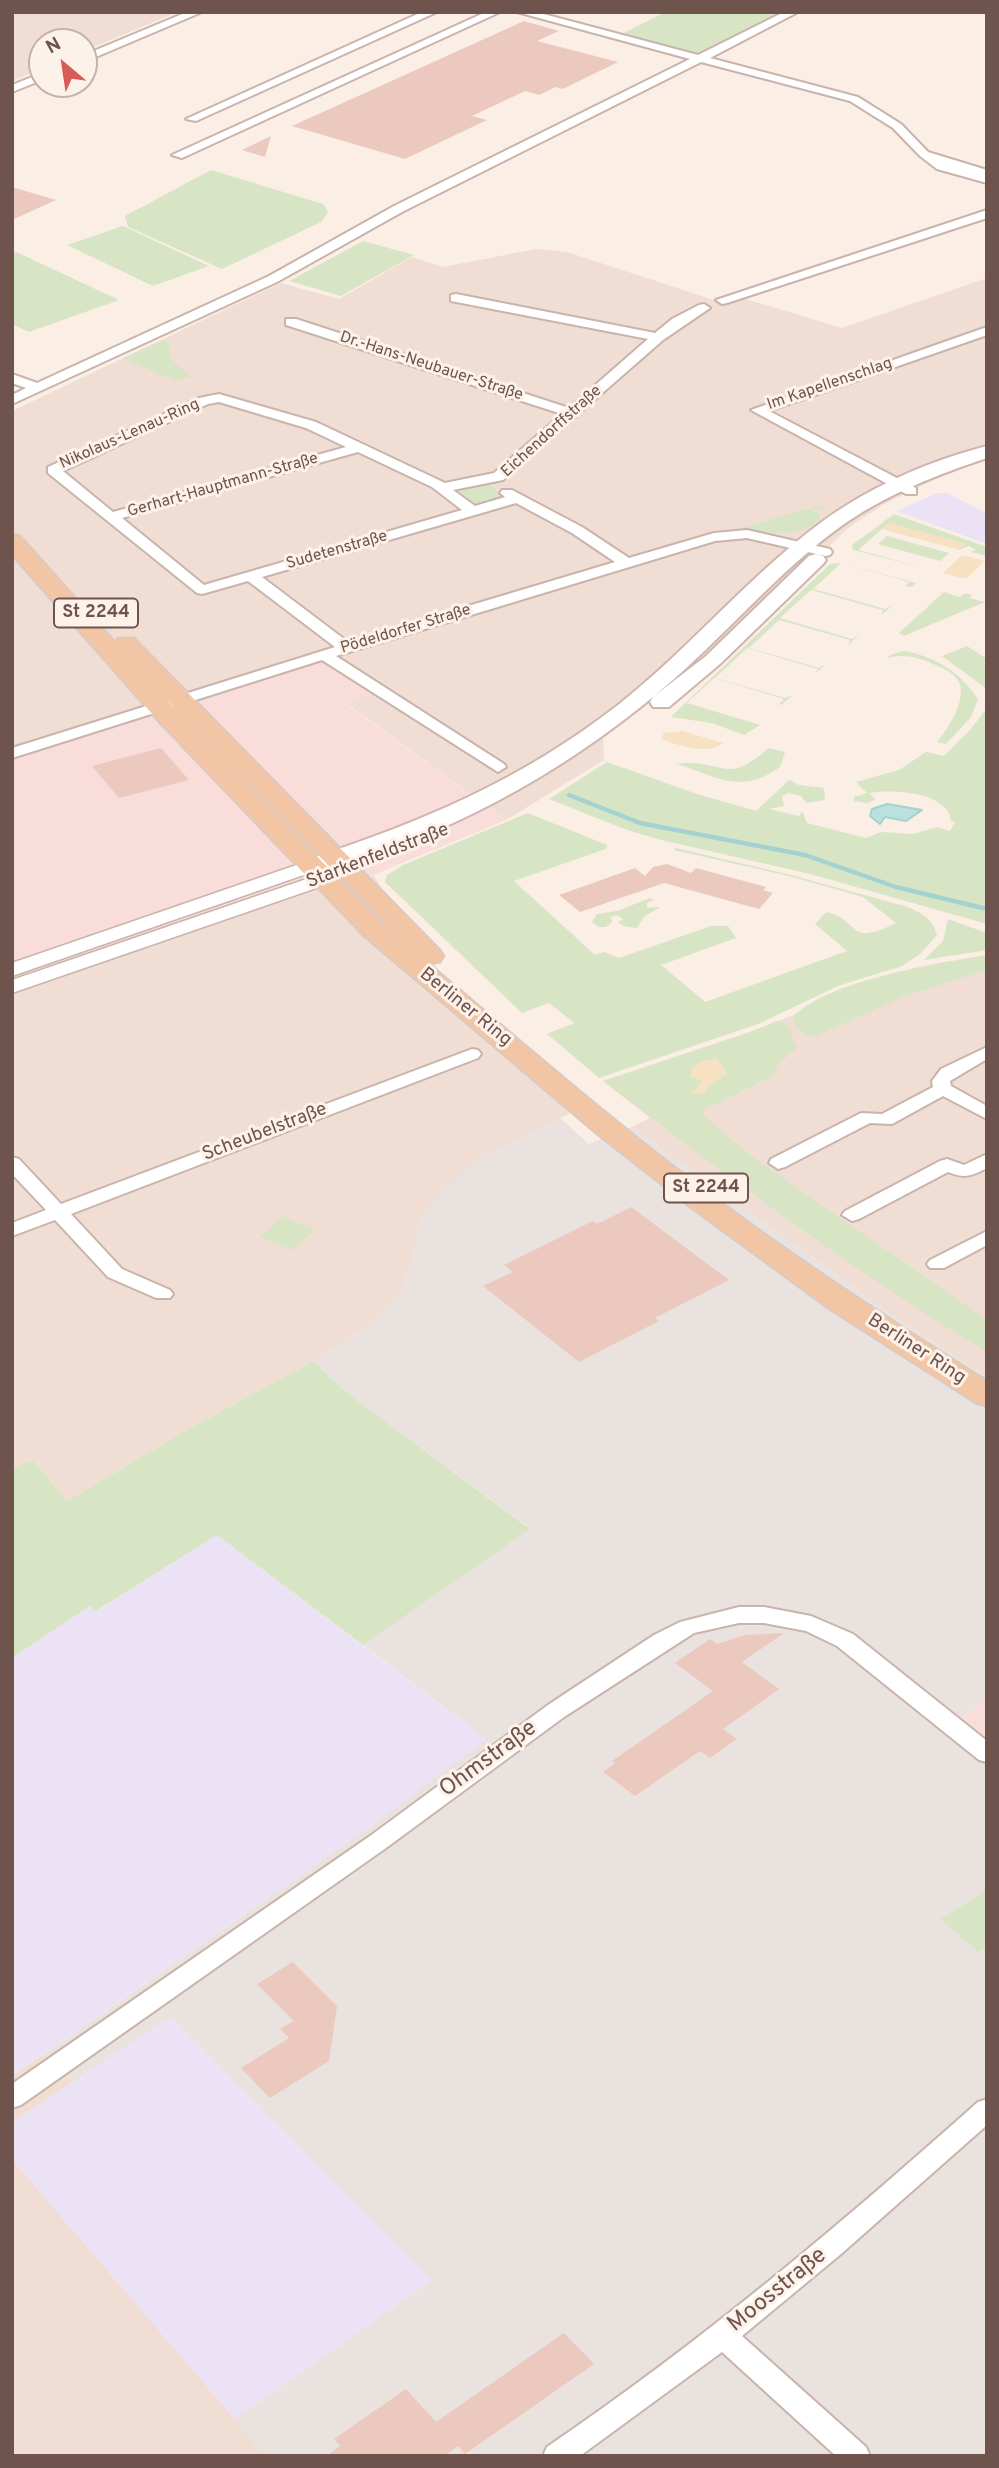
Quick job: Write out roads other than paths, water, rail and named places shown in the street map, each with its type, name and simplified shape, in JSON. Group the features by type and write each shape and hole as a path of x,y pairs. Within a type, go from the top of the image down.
{"main road":[{"path":"803,547 853,510 987,454"},
{"path":"825,552 905,489"},
{"name":"Berliner Ring","path":"12,524 170,703"},
{"name":"Berliner Ring","path":"12,541 329,868 623,1124 807,1261 987,1380"},
{"name":"Starkenfeldstraße","path":"329,868 424,827 519,780 593,732 648,691 688,656 803,547"},
{"name":"Starkenfeldstraße","path":"329,868 454,829 526,793 600,748 710,663 825,552"},
{"path":"688,656 710,663"},
{"name":"Berliner Ring","path":"329,868 372,929 606,1127 699,1200 839,1301 987,1396"}],"street":[{"path":"98,53 197,12"},
{"path":"192,119 432,12"},
{"path":"178,155 495,12"},
{"path":"522,12 854,99 897,126 924,155 987,176"},
{"path":"12,400 273,279 398,209 793,12"},
{"path":"722,300 987,214"},
{"path":"456,298 658,337"},
{"name":"Eichendorffstraße","path":"627,563 577,530 515,499 501,487 498,477 658,337 677,322 704,308"},
{"name":"Dr.-Hans-Neubauer-Straße","path":"290,322 572,413"},
{"name":"Im Kapellenschlag","path":"905,489 758,410 987,331"},
{"path":"12,378 38,388"},
{"name":"Nikolaus-Lenau-Ring","path":"110,517 53,470 211,399 225,399 298,421 356,448"},
{"path":"356,448 443,488 473,511"},
{"name":"Gerhart-Hauptmann-Straße","path":"110,517 356,448"},
{"path":"443,488 482,478 498,477"},
{"name":"Sudetenstraße","path":"202,590 515,499"},
{"name":"Gerhart-Hauptmann-Straße","path":"110,517 202,590"},
{"name":"Pödeldorfer Straße","path":"13,752 703,540 734,534 759,536 825,552"},
{"path":"251,576 346,648"},
{"path":"324,655 498,767"},
{"name":"Starkenfeldstraße","path":"12,970 329,868"},
{"name":"Starkenfeldstraße","path":"12,986 329,868"},
{"path":"987,1052 947,1073 940,1080 943,1089 987,1114"},
{"name":"Scheubelstraße","path":"12,1230 472,1054"},
{"path":"778,1163 868,1118 885,1120 943,1089"},
{"path":"852,1215 947,1165 965,1172 987,1160"},
{"path":"12,1163 115,1273 163,1294"},
{"path":"937,1264 987,1237"},
{"name":"Ohmstraße","path":"12,2098 378,1842 556,1711 662,1641 688,1627 739,1615 764,1615 811,1624 845,1640 987,1754"},
{"name":"Moosstraße","path":"557,2456 723,2336 847,2235 987,2109"},
{"path":"723,2336 856,2456"}],"water":[{"path":"887,804 922,810 906,821 885,817 880,824 870,816 872,809"}],"waterway":[{"path":"569,795 640,823 805,855 896,887 987,909"}]}
